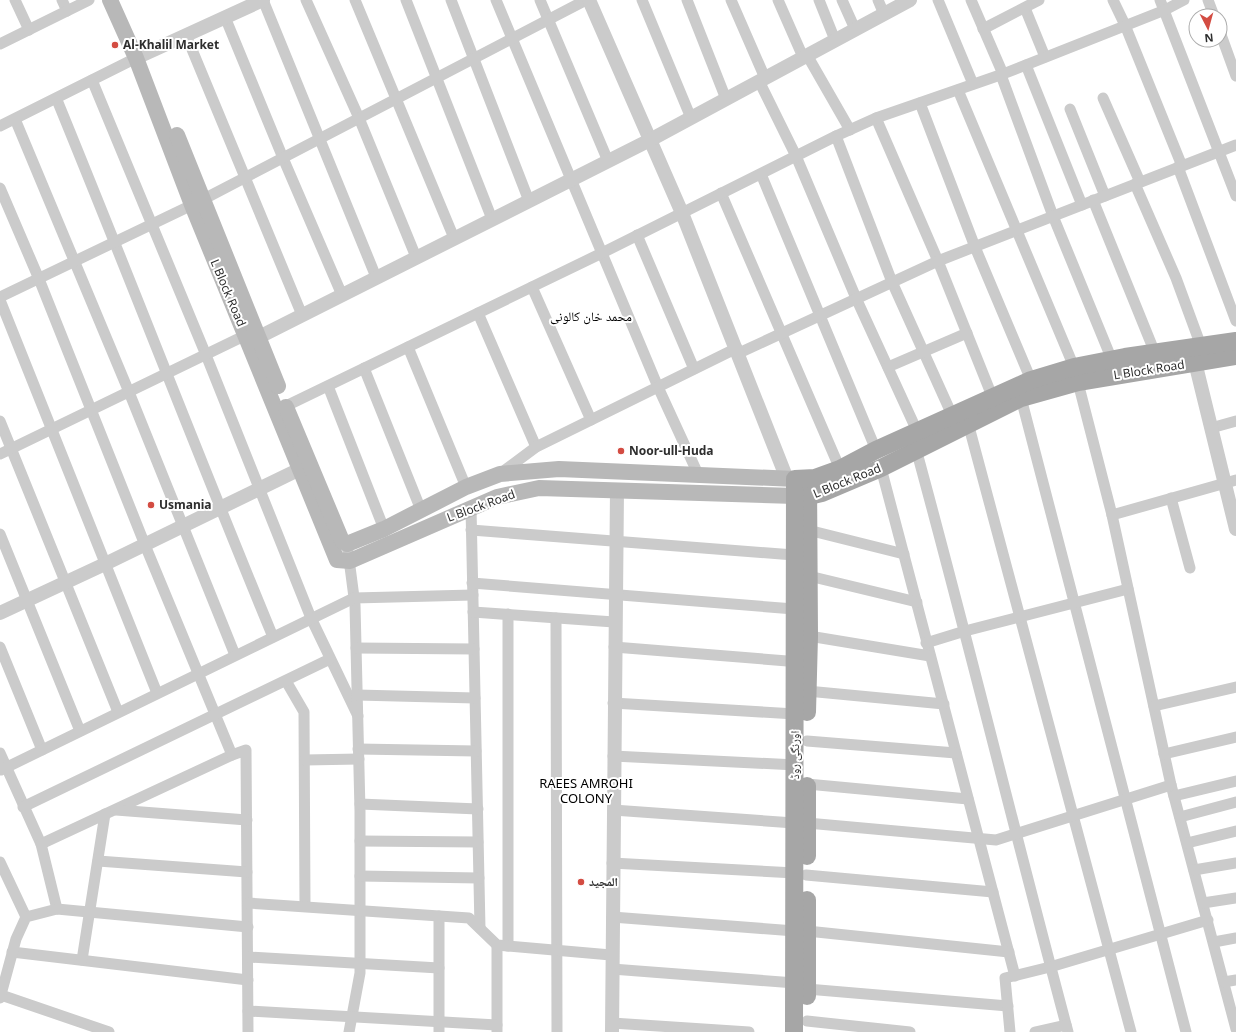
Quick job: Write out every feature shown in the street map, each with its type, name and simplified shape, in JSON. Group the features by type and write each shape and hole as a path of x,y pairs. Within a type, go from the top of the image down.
{"main road":[{"name":"L Block Road","path":"110,0 140,56"},
{"name":"L Block Road","path":"122,0 140,56 197,203 252,336 300,469 337,560 350,561 471,508 497,498 539,488 616,490 799,486 840,469 876,450 992,396 1031,380 1198,354 1236,341"},
{"name":"L Block Road","path":"252,336 286,406 342,541 347,544 384,529 466,487 500,474 559,469 698,474 799,486 822,493 881,468 916,449 1021,398 1112,360 1155,353 1236,356"},
{"name":"اورنگی روڈ","path":"799,486 801,528 809,576 809,636 801,662 795,714 796,765 801,823 802,1028"},
{"name":"اورنگی روڈ","path":"801,528 794,555 794,609 801,662 807,691 807,784 801,823"}],"street":[{"path":"15,0 29,30"},
{"path":"62,0 67,11"},
{"path":"0,44 89,0"},
{"path":"0,126 56,100 140,56 263,0 376,277"},
{"path":"306,0 359,118 416,257"},
{"path":"355,0 454,238"},
{"path":"406,0 492,219"},
{"path":"451,0 475,58 529,202"},
{"path":"496,0 658,387 698,474"},
{"path":"540,0 608,161"},
{"path":"157,693 0,298 197,203 436,77 588,0 682,213 738,351 799,486"},
{"path":"642,0 691,118"},
{"path":"687,0 726,99"},
{"path":"731,0 762,80 856,298 917,431"},
{"path":"778,0 805,56 850,130"},
{"path":"819,0 835,40"},
{"path":"842,0 855,29"},
{"path":"878,0 884,14"},
{"path":"0,454 206,354 302,315 492,219 529,202 650,140 910,0"},
{"path":"938,0 973,84"},
{"path":"971,0 1002,75 1053,216 1112,360"},
{"path":"984,29 1040,0"},
{"path":"1113,0 1125,25 1180,166 1236,321"},
{"path":"286,406 602,254 637,235 836,136 876,118 1002,75 1125,25 1162,5 1184,0"},
{"path":"1162,5 1236,196"},
{"path":"1025,8 1045,57"},
{"path":"225,17 282,158 342,295"},
{"path":"186,35 302,315"},
{"path":"1226,48 1236,76"},
{"path":"1026,65 1082,205"},
{"path":"92,80 206,354 311,618 358,716"},
{"path":"958,90 1076,374 1112,515 1164,754 1235,1024"},
{"path":"1103,98 1176,278 1198,354 1211,428 1230,482 1236,529"},
{"path":"56,100 116,242 219,508 273,637"},
{"path":"920,103 975,247 1031,380"},
{"path":"1070,109 1105,196"},
{"path":"876,118 938,261 992,396"},
{"path":"15,119 129,392 235,655"},
{"path":"836,136 892,282 952,415"},
{"path":"500,474 536,447 694,369 782,333 820,314 938,261 1236,144"},
{"path":"761,174 876,450"},
{"path":"0,188 39,279 145,545 232,755"},
{"path":"721,193 840,469"},
{"path":"1093,200 1155,353"},
{"path":"637,235 694,369"},
{"path":"532,287 591,420"},
{"path":"478,313 536,447"},
{"path":"888,367 967,333"},
{"path":"408,347 466,487"},
{"path":"364,368 421,510"},
{"path":"328,386 384,529"},
{"path":"1021,398 1162,934 1186,1032"},
{"path":"0,421 118,712"},
{"path":"1211,428 1236,421"},
{"path":"968,423 1131,1032"},
{"path":"916,449 965,631 1015,833 1067,1029 1035,1032"},
{"path":"881,468 1015,976"},
{"path":"0,612 145,545 300,469"},
{"path":"1112,515 1230,482"},
{"path":"616,490 613,703 612,1028 749,1032"},
{"path":"1171,498 1190,568"},
{"path":"471,508 480,928"},
{"path":"801,528 904,554"},
{"path":"471,530 794,555"},
{"path":"0,534 80,731"},
{"path":"347,544 354,598 360,804 360,973 349,1032"},
{"path":"809,576 917,602"},
{"path":"472,583 794,609"},
{"path":"926,643 965,631 1128,589"},
{"path":"3,769 354,598 472,595"},
{"path":"473,612 614,622"},
{"path":"508,614 508,946"},
{"path":"556,618 557,1032"},
{"path":"809,636 930,656"},
{"path":"0,647 42,750"},
{"path":"614,647 801,662"},
{"path":"356,648 474,648"},
{"path":"23,807 330,659"},
{"path":"286,681 304,712 305,906"},
{"path":"1154,706 1236,687"},
{"path":"807,691 944,704"},
{"path":"357,696 475,698"},
{"path":"613,703 795,714"},
{"path":"1164,754 1236,737"},
{"path":"807,740 956,753"},
{"path":"41,844 232,755 246,750 248,1032"},
{"path":"304,760 358,754 476,751"},
{"path":"0,753 3,769 41,844 56,909"},
{"path":"613,756 796,765"},
{"path":"613,810 801,823 996,840 1126,799 1173,790 1236,781"},
{"path":"807,784 968,799"},
{"path":"1180,817 1236,802"},
{"path":"360,804 478,809"},
{"path":"109,812 247,820"},
{"path":"82,960 91,912 98,861 109,812"},
{"path":"1187,843 1236,831"},
{"path":"360,841 478,842"},
{"path":"98,861 247,872"},
{"path":"0,862 26,917 3,975 0,996 110,1032"},
{"path":"612,862 801,874 993,892"},
{"path":"1194,870 1236,863"},
{"path":"360,876 479,878"},
{"path":"1203,903 1236,898"},
{"path":"248,902 469,918 497,944 612,955"},
{"path":"26,917 56,909 248,927"},
{"path":"439,916 439,1027"},
{"path":"612,917 801,931 1009,952"},
{"path":"1010,1032 1005,978 1050,967 1208,920"},
{"path":"1214,942 1236,938"},
{"path":"248,1011 352,1017 439,1027 497,1028 497,944"},
{"path":"12,952 248,980"},
{"path":"248,956 439,968"},
{"path":"612,970 1008,1006"},
{"path":"1224,982 1236,980"},
{"path":"802,1028 910,1032"}],"place":[{"name":"Al-Khalil Market","path":"115,45"},
{"name":"Noor-ull-Huda","path":"621,451"},
{"name":"Usmania","path":"151,505"},
{"name":"المجید","path":"581,882"}],"district":[{"name":"محمد خان کالونی","path":"591,316"},
{"name":"RAEES AMROHI COLONY","path":"586,790"}]}
